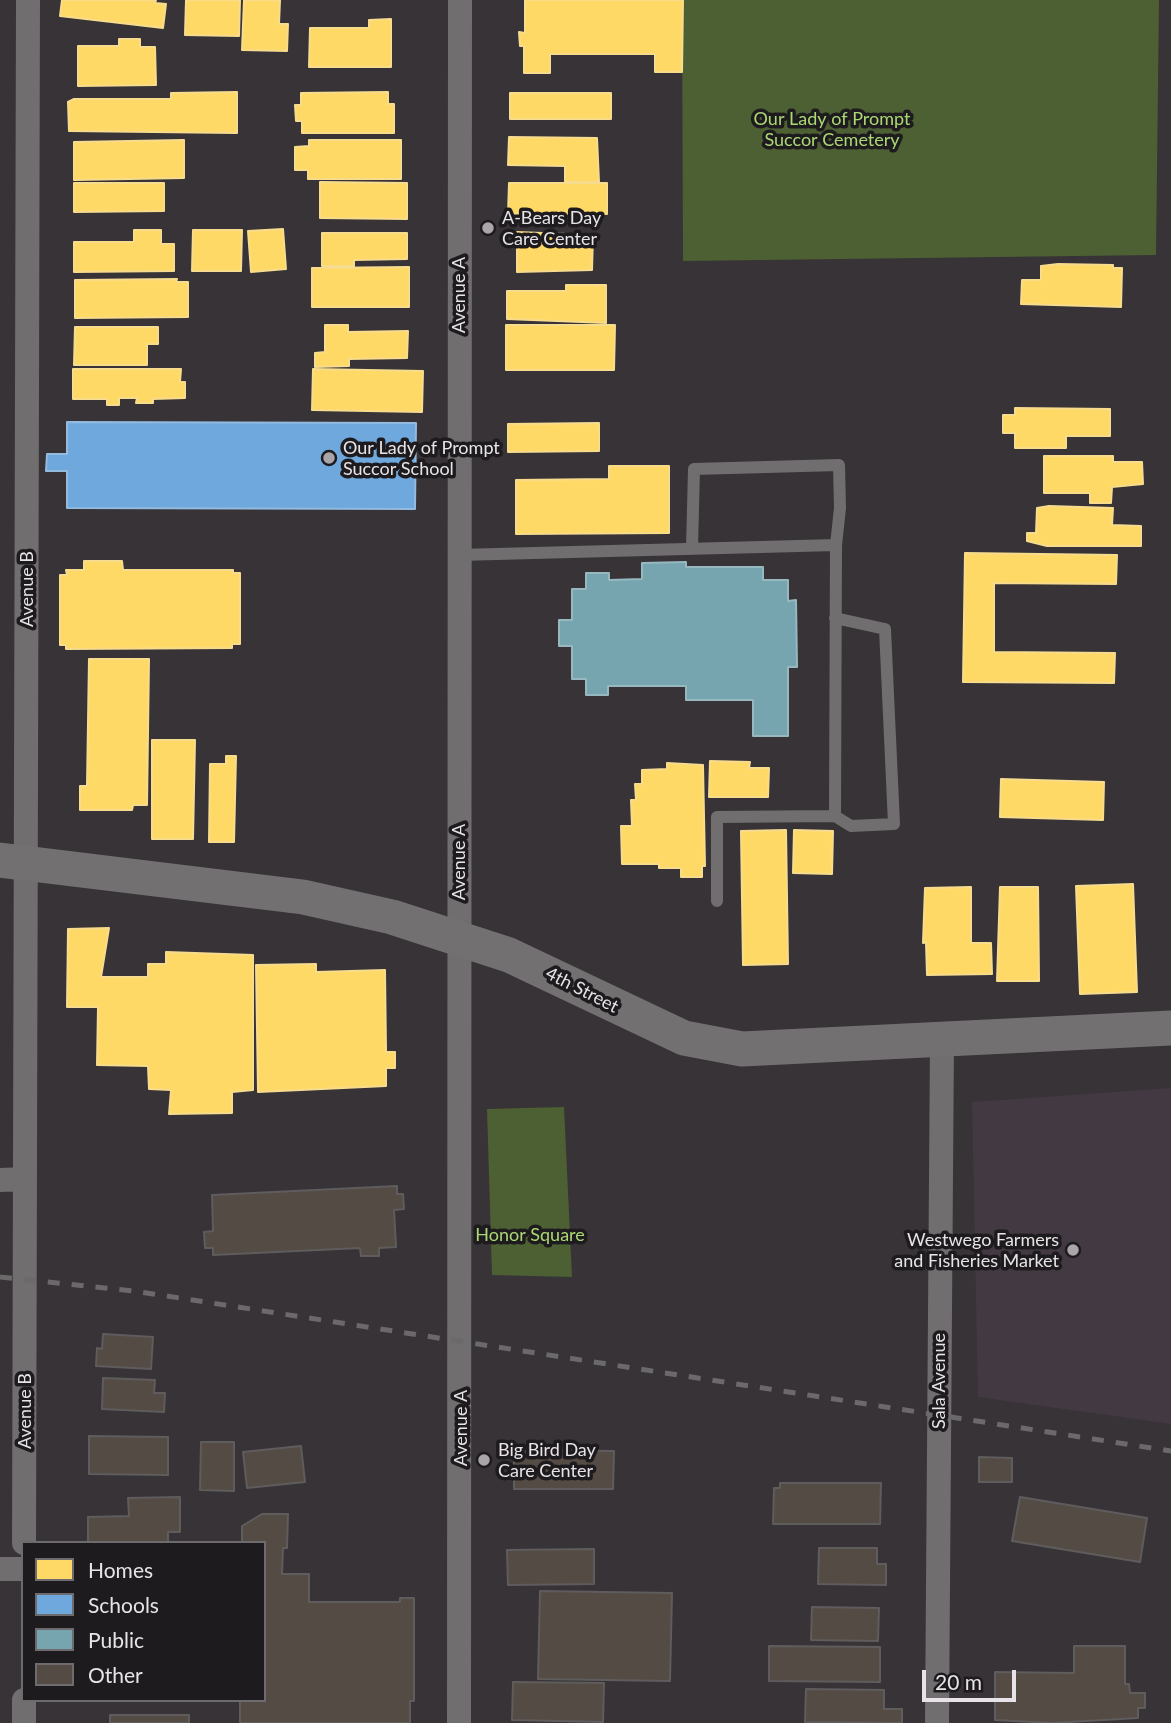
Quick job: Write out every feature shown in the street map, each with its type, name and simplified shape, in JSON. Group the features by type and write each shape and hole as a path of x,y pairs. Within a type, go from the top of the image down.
{"main road":[{"name":"4th Street","path":"13,861 303,897 392,918 534,966 617,1009 684,1038 742,1049 1171,1028"}],"street":[{"name":"Avenue B","path":"24,1541 25,1179 13,861 28,0"},
{"name":"Avenue A","path":"459,1723 462,1327 458,555 460,0"},
{"name":"Sala Avenue","path":"937,1723 942,1039"},
{"path":"0,1180 25,1179"},
{"path":"0,1569 21,1569"},
{"path":"24,1702 24,1723"}],"lane":[{"path":"692,549 694,469 839,465 840,508 836,545 835,618 835,817"},
{"path":"458,555 836,545"},
{"path":"717,901 717,817 835,817 851,827 894,824 885,629 835,618"}],"shaded area":[{"name":"Westwego Farmers and Fisheries Market","path":"1171,1088 1171,1424 978,1397 972,1102"}],"green space":[{"name":"Our Lady of Prompt Succor Cemetery","path":"682,0 1159,0 1156,255 683,261"},
{"name":"Honor Square","path":"564,1107 572,1277 492,1275 487,1109"}],"building: Homes":[{"path":"62,0 156,0 155,3 166,4 163,28 60,16"},
{"path":"186,0 240,0 239,36 185,35"},
{"path":"244,0 280,0 279,24 288,24 287,51 242,50"},
{"path":"525,0 683,0 682,72 655,72 655,54 550,54 550,73 524,73 524,46 520,46 519,32 525,33"},
{"path":"391,19 391,67 309,67 310,28 369,28 369,20"},
{"path":"119,39 140,39 140,47 155,47 156,85 78,86 78,46 119,46"},
{"path":"237,92 237,133 69,131 68,102 74,99 171,99 171,93"},
{"path":"388,92 388,104 394,104 394,133 302,133 302,121 296,121 295,105 301,105 301,93"},
{"path":"510,93 611,93 611,119 510,119"},
{"path":"509,137 597,138 599,182 565,182 565,166 508,165"},
{"path":"184,140 184,178 74,180 74,142"},
{"path":"309,140 401,140 401,179 308,179 308,170 295,170 295,147 309,146"},
{"path":"320,182 407,183 407,219 320,218"},
{"path":"74,183 164,183 164,211 74,212"},
{"path":"509,183 607,183 607,214 508,214"},
{"path":"283,229 286,269 251,272 248,231"},
{"path":"134,230 161,230 161,244 174,244 174,271 74,272 74,242 134,242"},
{"path":"193,230 242,230 241,271 192,271"},
{"path":"517,232 593,235 592,270 517,272"},
{"path":"322,233 407,233 407,259 354,260 354,266 322,266"},
{"path":"1113,265 1113,268 1122,268 1121,307 1021,304 1022,280 1041,280 1041,266"},
{"path":"409,267 409,307 312,307 312,268"},
{"path":"177,279 176,282 188,282 188,317 75,318 75,280"},
{"path":"566,285 606,285 606,323 507,319 507,291 566,291"},
{"path":"325,325 348,325 348,332 408,331 407,358 349,359 349,366 315,367 315,353 325,352"},
{"path":"506,325 615,325 614,370 506,370"},
{"path":"75,327 158,327 158,344 147,344 147,365 74,365"},
{"path":"73,369 181,369 180,382 185,382 185,398 153,399 153,403 136,403 137,398 119,398 119,405 107,405 107,399 73,399"},
{"path":"313,369 423,371 422,412 312,410"},
{"path":"1015,408 1110,409 1110,436 1066,436 1066,448 1015,448 1015,433 1003,433 1003,415 1015,415"},
{"path":"599,423 599,451 508,452 508,424"},
{"path":"1044,456 1113,456 1113,462 1142,462 1143,484 1112,487 1111,503 1090,503 1090,493 1044,493"},
{"path":"609,466 669,466 669,533 516,534 516,480 609,479"},
{"path":"1037,508 1113,508 1112,525 1141,526 1141,546 1047,546 1027,541 1027,533 1036,533"},
{"path":"965,553 1117,555 1116,584 994,583 994,652 1115,653 1114,683 963,682"},
{"path":"84,561 122,561 123,570 233,570 233,573 240,573 240,644 232,644 232,648 66,649 66,645 60,645 60,575 67,575 66,570 84,570"},
{"path":"89,659 149,659 147,805 133,805 132,810 80,810 80,786 87,786"},
{"path":"152,740 195,740 193,839 152,839"},
{"path":"226,756 236,756 234,842 209,842 210,764 226,764"},
{"path":"710,761 750,762 749,768 769,768 768,797 709,797"},
{"path":"667,763 703,765 705,866 702,866 702,877 681,877 681,868 659,868 659,864 622,864 621,826 632,826 631,800 636,800 635,784 642,784 642,770 667,769"},
{"path":"1001,779 1104,782 1103,820 1000,817"},
{"path":"786,830 788,964 743,965 741,831"},
{"path":"794,830 833,831 832,874 793,873"},
{"path":"1133,884 1137,992 1080,994 1076,886"},
{"path":"971,887 971,943 991,943 992,974 927,975 926,942 923,943 925,888"},
{"path":"1000,887 1038,887 1039,981 997,981"},
{"path":"109,928 101,977 148,977 148,964 166,964 166,952 253,955 253,1090 232,1092 232,1113 169,1114 171,1090 149,1089 148,1066 97,1065 98,1007 67,1007 68,929"},
{"path":"316,964 316,972 385,970 386,1052 395,1052 395,1068 386,1068 386,1086 258,1092 256,965"}],"building: Schools":[{"path":"67,422 416,423 415,509 67,508 67,471 46,471 47,454 67,454"}],"building: Public":[{"path":"686,562 686,567 763,567 763,580 788,580 788,601 796,600 797,667 788,667 788,736 753,736 753,700 686,700 686,686 608,686 608,695 586,695 586,679 572,679 572,646 559,646 559,620 572,620 572,589 586,589 586,573 609,573 609,580 642,579 642,563"}],"building: Other":[{"path":"397,1186 397,1194 403,1194 404,1209 394,1210 396,1247 379,1248 379,1256 361,1256 360,1248 213,1255 213,1248 205,1248 204,1232 213,1231 212,1195"},
{"path":"103,1334 153,1337 151,1369 96,1366 97,1348 102,1349"},
{"path":"103,1378 155,1380 154,1393 165,1393 164,1412 102,1409"},
{"path":"89,1436 168,1437 168,1475 89,1474"},
{"path":"201,1442 234,1442 234,1491 200,1490"},
{"path":"301,1446 305,1482 247,1488 243,1452"},
{"path":"514,1450 614,1451 613,1489 514,1489"},
{"path":"979,1457 1012,1458 1012,1482 979,1482"},
{"path":"780,1483 881,1483 880,1524 773,1524 774,1488 780,1488"},
{"path":"180,1497 180,1532 168,1532 168,1541 88,1541 88,1517 129,1516 128,1498"},
{"path":"1020,1497 1147,1518 1140,1562 1012,1541"},
{"path":"262,1514 288,1514 287,1548 283,1548 282,1574 309,1574 309,1602 400,1602 400,1598 414,1598 414,1701 410,1701 410,1723 240,1723 240,1702 266,1702 266,1541 242,1541 242,1526"},
{"path":"819,1548 877,1548 877,1564 886,1564 886,1585 818,1584"},
{"path":"594,1549 594,1584 508,1585 507,1550"},
{"path":"540,1591 672,1593 670,1681 538,1679"},
{"path":"812,1607 879,1608 878,1641 811,1640"},
{"path":"769,1646 880,1647 880,1682 769,1681"},
{"path":"1074,1646 1125,1646 1125,1684 1129,1684 1130,1693 1145,1693 1145,1708 1138,1708 1138,1718 1052,1723 995,1720 995,1672 1074,1673"},
{"path":"513,1682 604,1683 603,1722 512,1720"},
{"path":"806,1689 884,1690 884,1709 902,1709 902,1723 805,1722"},
{"path":"110,1715 189,1715 189,1723 110,1723"}],"railway":[{"path":"0,1277 134,1291 1171,1451"}],"place":[{"name":"A-Bears Day Care Center","path":"488,228"},
{"name":"Our Lady of Prompt Succor School","path":"329,458"},
{"name":"Westwego Farmers and Fisheries Market","path":"1073,1250"},
{"name":"Big Bird Day Care Center","path":"484,1460"}]}
